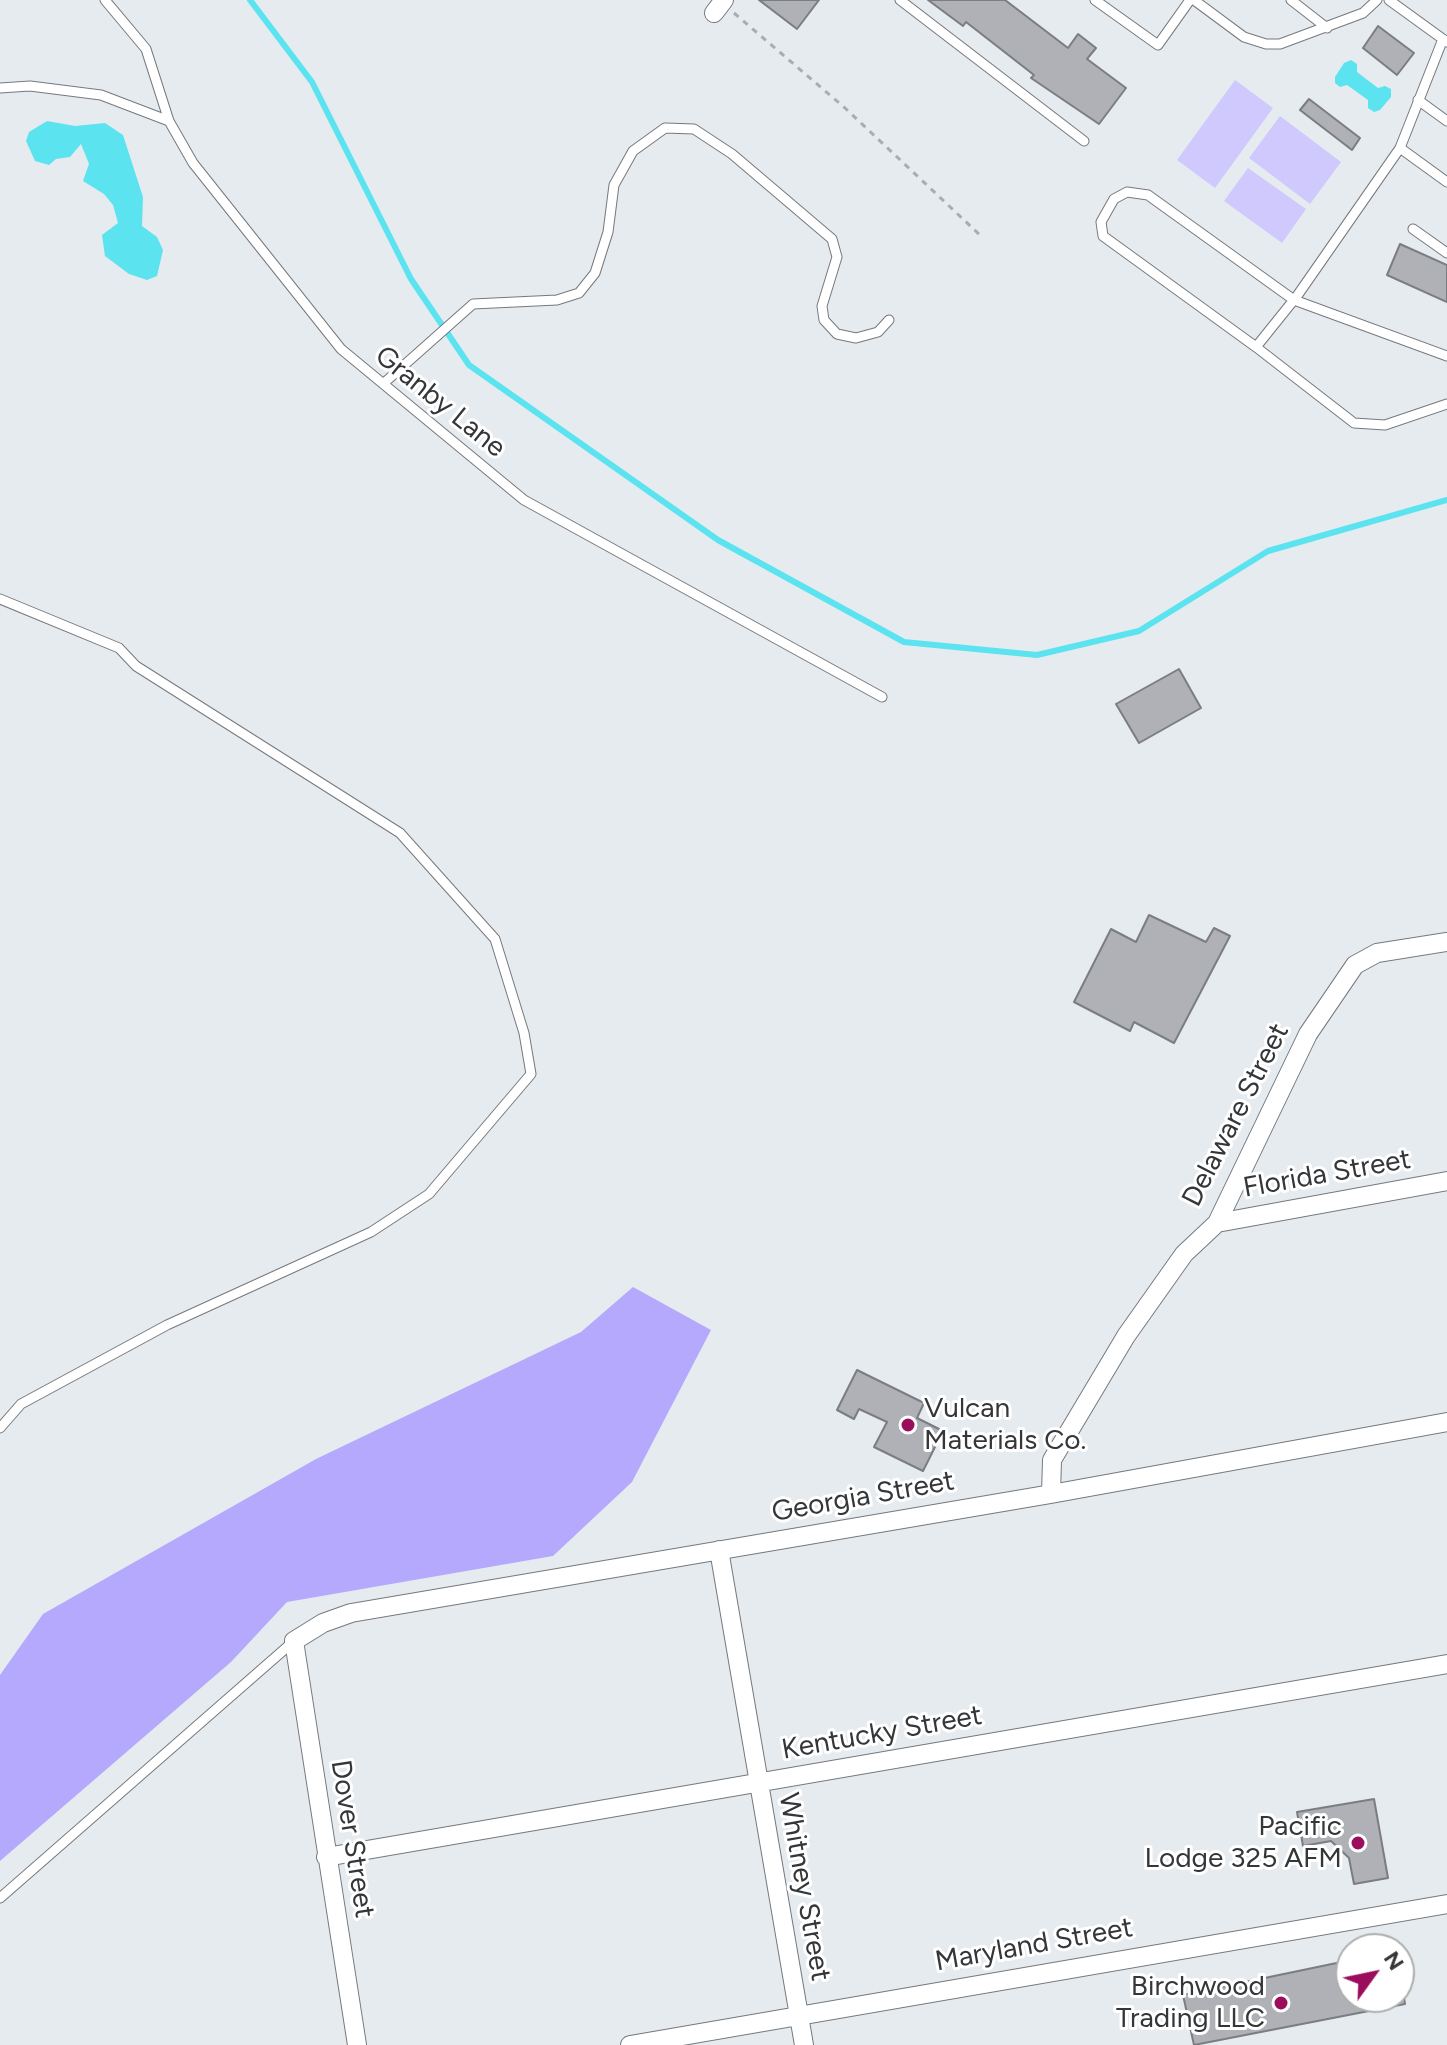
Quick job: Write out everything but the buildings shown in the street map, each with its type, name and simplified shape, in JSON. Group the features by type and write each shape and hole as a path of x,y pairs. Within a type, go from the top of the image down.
{"street":[{"name":"Delaware Street","path":"1051,1494 1052,1460 1126,1336 1184,1254 1217,1223 1308,1034 1355,965 1377,953 1447,942"},
{"name":"Florida Street","path":"1217,1223 1447,1181"},
{"name":"Georgia Street","path":"294,1641 323,1623 351,1613 1051,1494 1447,1422"},
{"name":"Whitney Street","path":"719,1550 756,1783 804,2045"},
{"name":"Dover Street","path":"294,1641 357,2045"},
{"name":"Kentucky Street","path":"326,1857 1447,1664"},
{"name":"Maryland Street","path":"630,2045 799,2013 1447,1904"}],"lane":[{"name":"Granby Lane","path":"105,0 146,49 169,121 193,163 291,291 341,349 524,500 882,697"},
{"path":"900,0 1084,141"},
{"path":"1095,0 1158,45 1192,0 1244,37 1266,44 1280,44 1327,28 1363,13 1377,0"},
{"path":"1291,0 1327,28"},
{"path":"1256,347 1294,300 1400,148 1445,41 1389,0"},
{"path":"0,88 30,86 101,95 169,121"},
{"path":"1418,100 1447,121"},
{"path":"384,383 473,304 557,300 579,293 595,273 608,232 614,185 633,151 665,128 694,129 765,179 832,239 837,257 822,306 824,320 837,334 856,338 878,332 889,320"},
{"path":"1400,148 1447,182"},
{"path":"1447,356 1294,300 1148,195 1127,192 1114,199 1101,222 1103,236 1354,423 1385,425 1447,404"},
{"path":"1413,229 1447,253"},
{"path":"0,599 119,648 136,666 400,833 495,939 524,1033 531,1074 429,1194 371,1232 167,1325 21,1404 0,1428"},
{"path":"0,1898 294,1641"}],"path":[{"path":"720,5 845,108 981,236"}],"shaded area":[{"path":"1235,80 1273,108 1215,188 1177,160"},
{"path":"1280,116 1341,162 1310,204 1249,158"},
{"path":"1248,168 1306,209 1282,243 1224,201"},
{"path":"633,1287 711,1330 632,1482 553,1556 287,1602 231,1662 0,1861 0,1675 43,1614 316,1459 581,1332"}],"water":[{"path":"1351,60 1357,64 1357,72 1378,88 1385,86 1391,89 1391,97 1380,110 1374,112 1368,108 1368,100 1347,85 1340,87 1335,83 1335,77 1344,63"},
{"path":"47,121 75,126 105,123 123,135 143,197 142,226 157,237 163,250 157,276 147,280 129,274 105,256 102,235 118,223 113,205 104,194 83,181 89,164 81,144 70,157 56,159 49,165 35,161 26,141 29,132"}],"waterway":[{"path":"250,0 312,82 411,279 469,365 718,540 904,642 1037,655 1139,631 1268,551 1447,500"}],"place":[{"name":"Vulcan Materials Co.","path":"908,1425"},
{"name":"Pacific Lodge 325 AFM","path":"1358,1843"},
{"name":"Birchwood Trading LLC","path":"1281,2003"}]}
